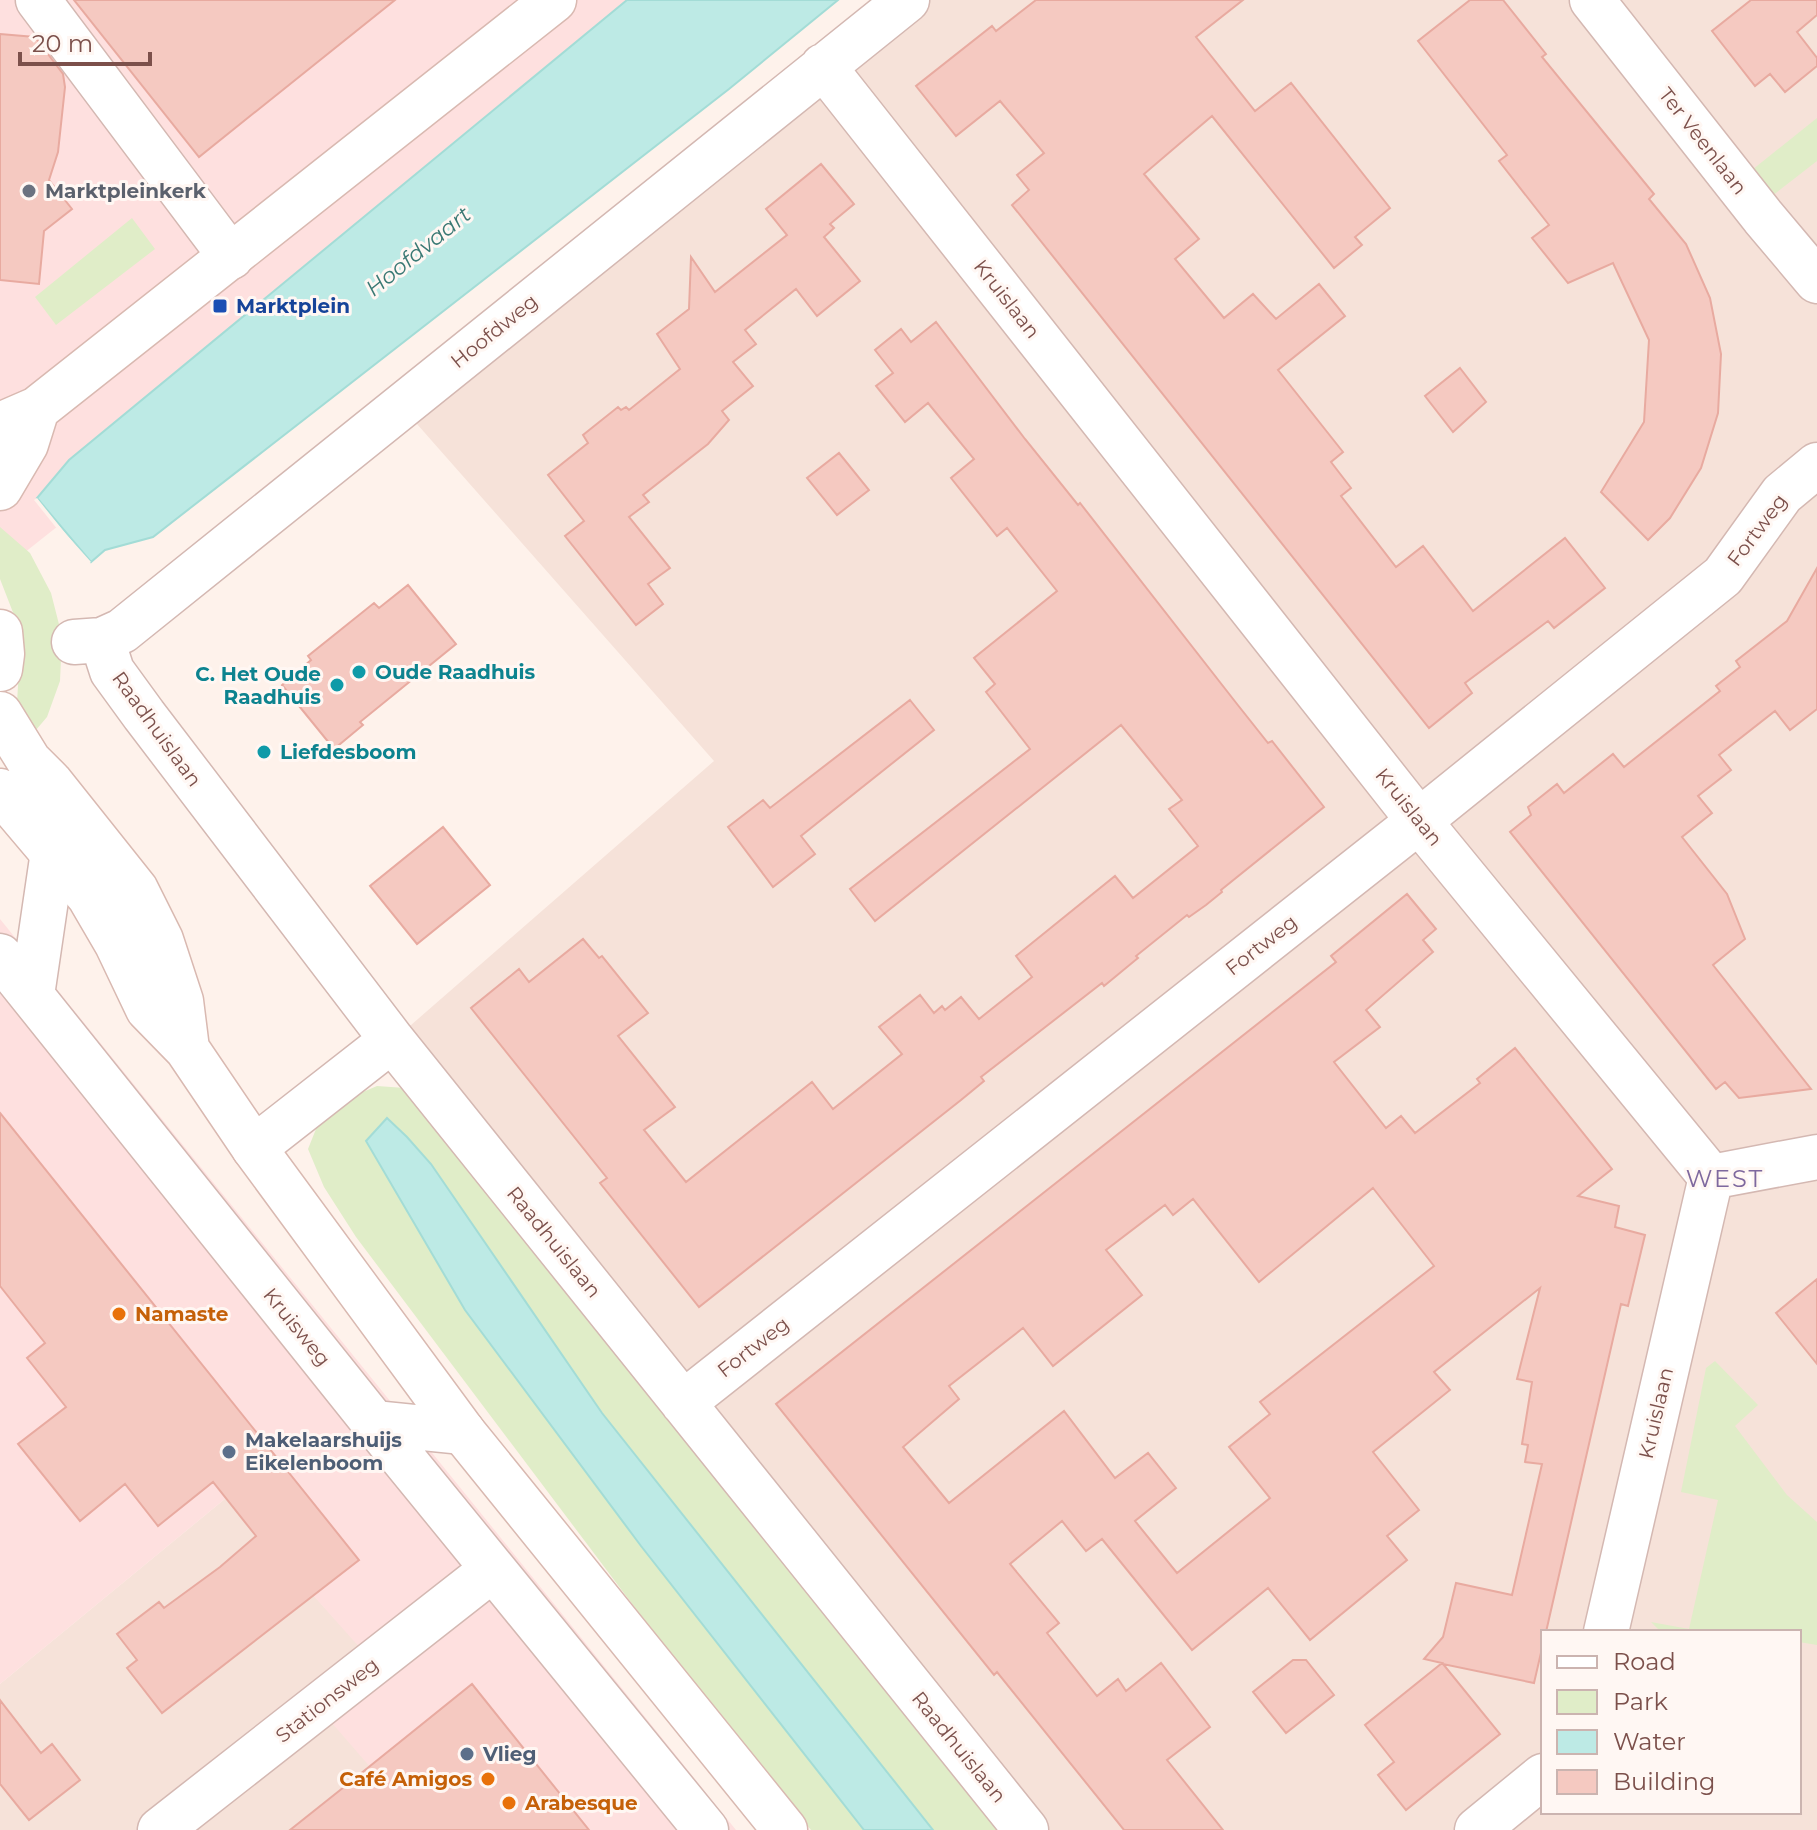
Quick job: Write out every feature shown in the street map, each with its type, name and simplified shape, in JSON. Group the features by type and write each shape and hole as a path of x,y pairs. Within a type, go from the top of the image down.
{"street":[{"path":"38,0 231,257"},
{"path":"0,488 26,444 19,417 231,257 554,0"},
{"name":"Hoofdweg","path":"88,641 122,631 907,0"},
{"name":"Ter Veenlaan","path":"1592,0 1817,281"},
{"name":"Kruislaan","path":"823,66 1419,821 1711,1177 1606,1630"},
{"name":"Fortweg","path":"683,1403 1419,821 1723,576 1782,494 1817,465"},
{"path":"0,632 0,669"},
{"name":"Raadhuislaan","path":"88,641 392,1040 1026,1830"},
{"path":"0,714 29,761 50,782 136,890 161,940 181,1001 187,1049"},
{"path":"0,791 89,896 117,944 148,1009 187,1049 254,1148 463,1432 785,1830"},
{"path":"32,995 53,852"},
{"name":"Kruisweg","path":"0,956 374,1423 706,1830"},
{"path":"254,1148 392,1040"},
{"path":"1711,1177 1817,1157"},
{"path":"374,1423 463,1432"},
{"name":"Stationsweg","path":"160,1830 493,1569"},
{"path":"597,1695 621,1628"},
{"path":"1477,1830 1541,1778"}],"shaded area":[{"path":"0,0 722,0 0,572"},
{"path":"909,0 1817,0 1817,1830 1037,1830 403,1032 714,761 402,407"},
{"path":"0,919 736,1830 425,1830 311,1699 370,1659 226,1498 0,1684"},
{"path":"226,1498 371,1659 425,1830 0,1830 0,1684"}],"green space":[{"path":"1817,118 1817,161 1772,196 1752,170"},
{"path":"132,218 155,249 56,325 35,297"},
{"path":"0,527 30,553 51,593 62,636 60,681 47,717 30,737 17,703 21,633 0,579"},
{"path":"377,1086 405,1088 1000,1830 933,1830 602,1413 431,1164 386,1119 366,1141 465,1310 641,1546 864,1830 811,1830 660,1641 356,1237 324,1187 308,1149 318,1124 344,1100"},
{"path":"1715,1361 1758,1405 1735,1426 1787,1495 1817,1522 1817,1645 1801,1642 1801,1630 1659,1630 1651,1622 1689,1629 1718,1500 1681,1492 1706,1368"}],"water":[{"name":"Hoofdvaart","path":"627,0 838,0 729,89 153,537 105,550 91,562 37,498 69,460"},
{"path":"387,1118 431,1164 602,1413 933,1830 864,1830 641,1546 465,1310 366,1141"}],"pier":[{"path":"37,498 91,562 88,564 62,535 34,500"}],"building":[{"path":"74,0 395,0 199,157"},
{"path":"1036,0 1243,0 1196,37 1255,111 1291,83 1390,208 1355,237 1362,245 1334,268 1212,116 1144,174 1199,239 1175,259 1224,318 1253,294 1276,319 1319,284 1345,316 1278,370 1343,452 1331,462 1351,488 1341,496 1396,567 1423,546 1473,611 1565,538 1605,588 1554,628 1548,621 1465,683 1472,693 1429,728 1012,205 1029,190 1017,175 1044,153 1000,101 956,136 916,86 992,26 996,31"},
{"path":"1470,0 1503,0 1546,54 1542,57 1654,194 1649,199 1686,244 1710,298 1721,354 1718,413 1701,468 1670,518 1648,540 1601,492 1644,422 1649,340 1613,263 1568,283 1532,238 1549,225 1499,161 1507,155 1418,41"},
{"path":"1751,0 1817,0 1817,15 1797,32 1817,58 1817,66 1785,92 1770,74 1755,86 1712,31"},
{"name":"Marktpleinkerk","path":"0,34 35,37 63,74 65,87 58,152 49,180 72,209 44,231 39,284 0,280"},
{"path":"821,164 854,204 830,224 834,228 824,237 860,281 817,316 796,289 745,330 756,344 733,362 753,386 722,411 729,420 708,444 643,495 649,502 629,517 670,568 648,584 663,604 636,625 565,536 584,521 548,475 588,443 583,435 618,407 629,410 680,369 657,334 689,309 691,257 715,292 787,235 766,209"},
{"path":"936,322 1025,439 1078,505 1080,503 1268,743 1272,741 1324,807 1206,905 1189,917 1187,915 1136,956 1138,958 1104,986 1102,983 981,1077 984,1081 961,1100 699,1307 600,1183 607,1178 471,1008 519,969 529,982 583,939 599,958 602,956 648,1013 618,1036 675,1107 644,1130 686,1182 812,1082 833,1109 902,1054 879,1027 920,995 934,1013 942,1006 945,1010 961,997 979,1019 1032,977 1016,956 1115,876 1133,898 1198,846 1169,809 1182,800 1121,725 875,921 850,889 1030,749 986,692 995,684 974,658 1057,591 1007,528 997,536 951,478 974,459 928,403 905,422 876,386 893,373 875,350 901,329 911,342"},
{"path":"1460,368 1486,402 1453,432 1425,396"},
{"path":"839,453 869,490 837,515 807,478"},
{"path":"1817,568 1817,709 1790,730 1775,711 1719,755 1731,770 1698,796 1712,813 1682,837 1727,894 1745,939 1713,965 1811,1089 1739,1098 1725,1082 1716,1089 1510,832 1531,815 1528,807 1557,784 1564,793 1613,754 1624,767 1720,691 1716,686 1740,667 1736,661 1787,621"},
{"name":"Oude Raadhuis","path":"408,585 456,644 360,722 363,725 334,749 282,685 311,660 308,656 374,603 379,608"},
{"path":"910,700 934,730 801,836 815,854 773,887 728,827 763,800 770,808"},
{"path":"443,827 490,885 417,944 370,886"},
{"path":"1407,894 1436,929 1423,940 1433,952 1366,1010 1380,1027 1334,1062 1386,1128 1401,1116 1415,1133 1480,1083 1477,1079 1515,1048 1612,1169 1578,1196 1619,1206 1615,1227 1645,1235 1628,1306 1621,1304 1546,1630 1541,1630 1541,1653 1534,1683 1443,1664 1500,1734 1406,1810 1378,1775 1394,1762 1365,1725 1442,1663 1424,1659 1443,1637 1456,1583 1512,1595 1542,1464 1525,1462 1528,1445 1522,1444 1532,1382 1517,1379 1540,1288 1434,1372 1450,1390 1373,1452 1419,1510 1387,1536 1407,1560 1310,1640 1268,1588 1192,1650 1102,1539 1086,1551 1062,1521 1010,1564 1059,1623 1047,1633 1097,1696 1118,1679 1126,1691 1161,1663 1210,1727 1167,1760 1223,1830 1124,1830 997,1672 994,1675 776,1404 1336,962 1331,956","holes":["1373,1188 1434,1266 1260,1402 1270,1414 1229,1447 1270,1498 1177,1573 1135,1521 1176,1488 1148,1453 1115,1478 1064,1411 949,1503 903,1447 959,1399 949,1386 1023,1328 1053,1366 1142,1295 1106,1250 1165,1205 1173,1215 1193,1199 1259,1282"]},
{"path":"0,1113 359,1560 162,1713 127,1668 137,1660 117,1634 159,1602 164,1608 256,1536 213,1482 158,1526 125,1484 80,1521 18,1444 66,1407 27,1358 45,1343 0,1286"},
{"path":"1817,1279 1817,1364 1776,1313"},
{"path":"1293,1660 1306,1660 1334,1695 1286,1733 1253,1692"},
{"path":"472,1684 589,1830 290,1830 344,1787"},
{"path":"0,1700 41,1753 52,1744 80,1780 29,1820 0,1784"}],"place":[{"name":"Marktpleinkerk","path":"29,191"},
{"name":"Marktplein","path":"220,306"},
{"name":"Oude Raadhuis","path":"359,672"},
{"name":"C. Het Oude Raadhuis","path":"337,685"},
{"name":"Liefdesboom","path":"264,752"},
{"name":"Namaste","path":"119,1314"},
{"name":"Makelaarshuijs Eikelenboom","path":"229,1452"},
{"name":"Vlieg","path":"467,1754"},
{"name":"Café Amigos","path":"488,1779"},
{"name":"Arabesque","path":"509,1803"}],"district":[{"name":"WEST","path":"1725,1179"}]}
